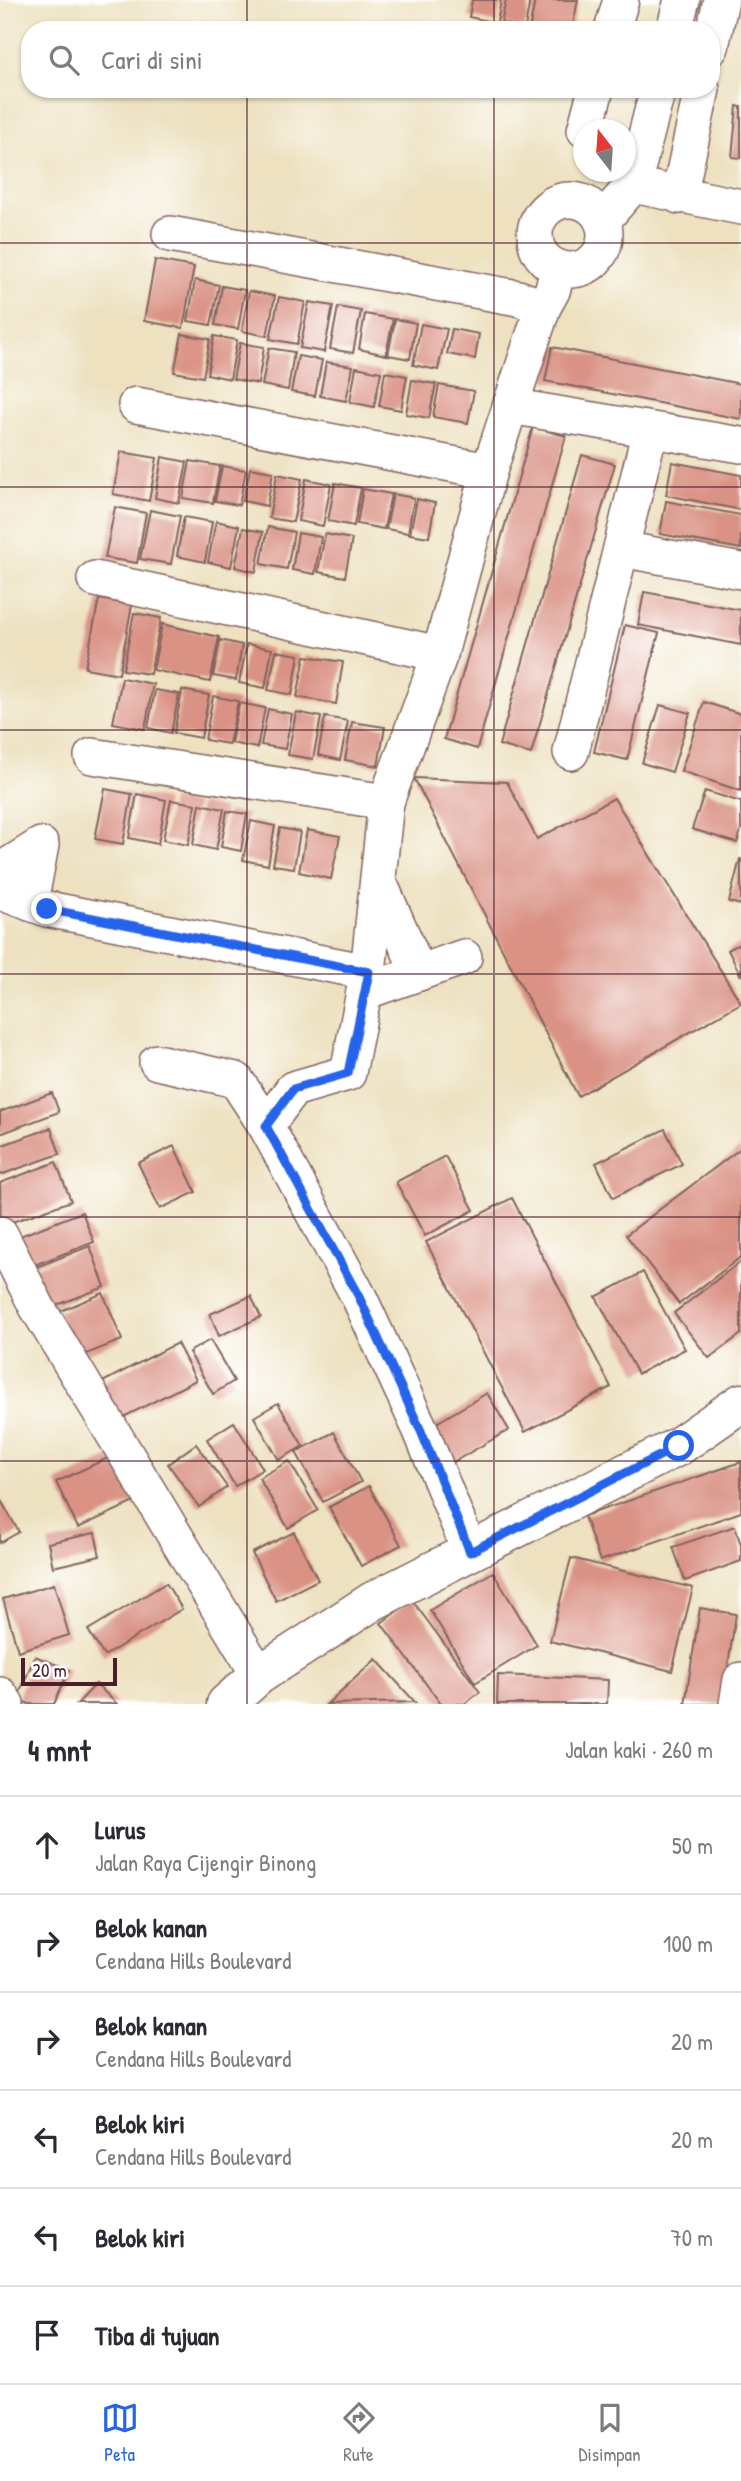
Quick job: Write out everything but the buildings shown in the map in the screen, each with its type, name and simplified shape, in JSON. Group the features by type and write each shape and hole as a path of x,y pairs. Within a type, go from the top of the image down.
{"street":[{"path":"615,21 621,0"},
{"path":"676,21 681,0"},
{"path":"720,25 727,8"},
{"path":"588,119 594,98"},
{"path":"602,221 633,185 656,98"},
{"path":"679,196 700,98"},
{"path":"633,185 741,207"},
{"path":"577,200 587,204 602,221 604,243 600,253 582,268 559,268 540,254 535,231 545,210 554,204 577,200"},
{"path":"170,233 518,298 543,307"},
{"path":"157,1062 236,1080 293,1089 348,1073 366,982 386,802 440,654 489,471 543,307 552,291 559,268"},
{"path":"136,405 489,471"},
{"path":"510,407 741,445"},
{"path":"571,752 650,429"},
{"path":"621,549 741,571"},
{"path":"95,579 440,654"},
{"path":"92,757 386,802"},
{"path":"0,871 41,845 15,897 366,982 419,973 464,957"},
{"path":"378,879 419,973"},
{"path":"236,1080 266,1126 359,1297 421,1431 470,1552"},
{"path":"266,1126 293,1089"},
{"path":"0,1234 51,1331 259,1675"},
{"path":"226,1704 259,1675 373,1601 679,1446 741,1403"},
{"path":"737,1704 741,1680"},
{"path":"0,1695 6,1704"}],"route":[{"path":"47,909 369,972 348,1073 293,1089 266,1126 359,1297 421,1431 470,1552 679,1446"}]}
